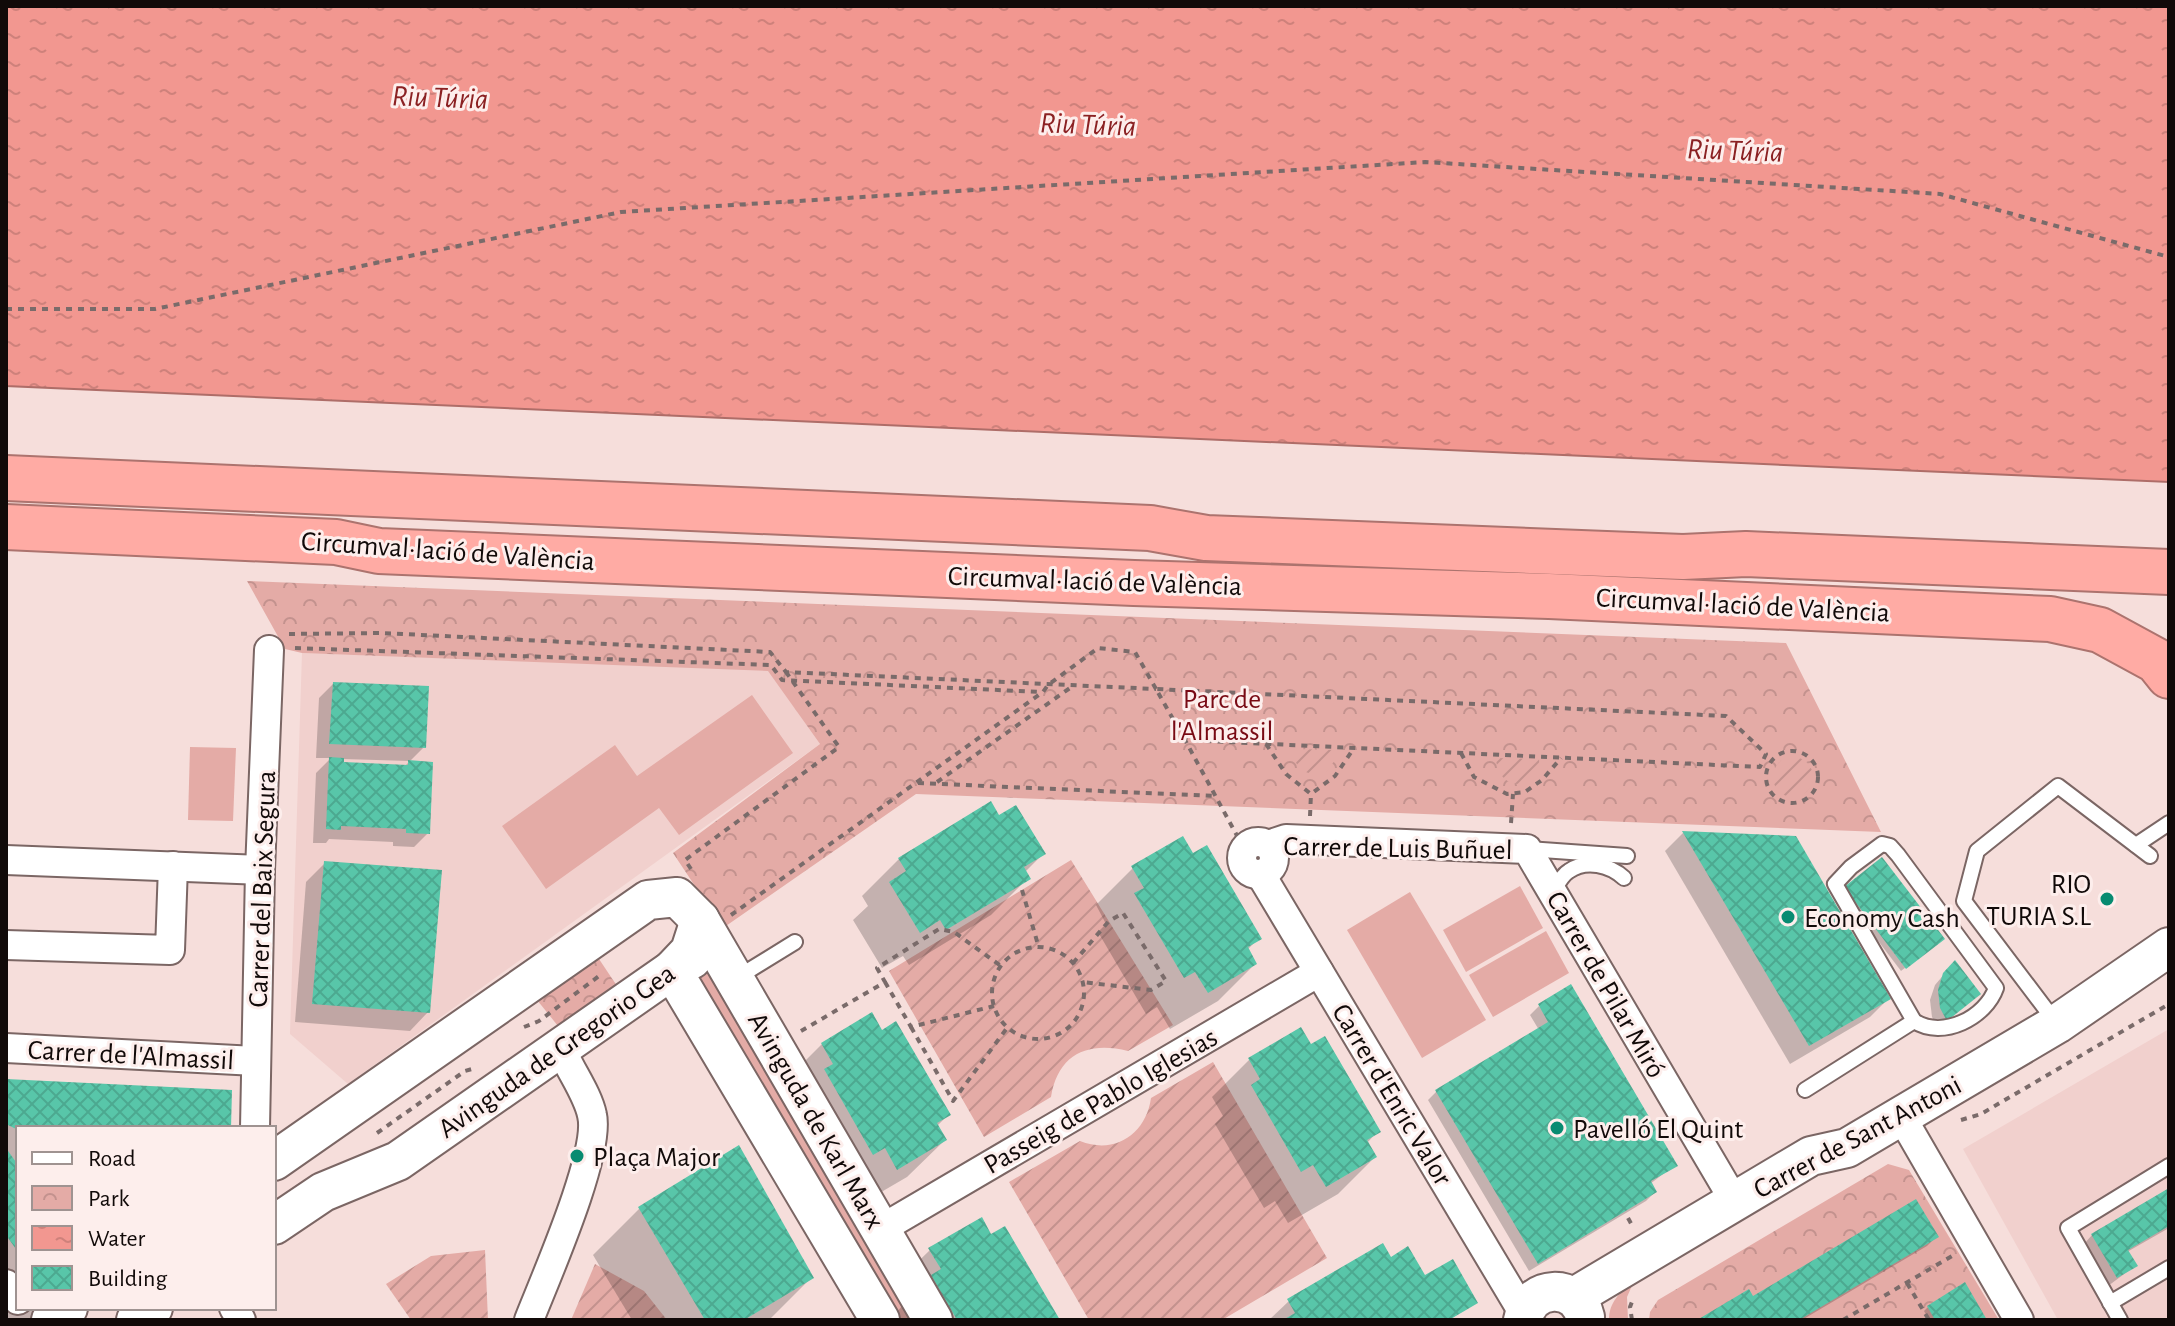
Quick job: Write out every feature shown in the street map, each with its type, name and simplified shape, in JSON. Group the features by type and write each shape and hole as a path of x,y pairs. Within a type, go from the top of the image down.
{"highway":[{"name":"Circumval·lació de València","path":"6,478 1134,528 1206,538 1683,557 1746,554 2169,572"},
{"name":"Circumval·lació de València","path":"6,527 336,542 395,551 1134,583 1564,596 2050,619 2100,630 2157,661 2169,676"},
{"path":"336,542 380,538 801,552 1013,544 1155,548 1206,538"}],"street":[{"name":"Carrer del Baix Segura","path":"255,1126 260,870 269,650"},
{"name":"Carrer de Luis Buñuel","path":"1256,847 1286,839 1527,849"},
{"name":"Carrer d'Enric Valor","path":"1256,847 1274,854 1273,865 1261,875 1524,1317"},
{"name":"Carrer de Pilar Miró","path":"1527,849 1735,1202"},
{"path":"6,860 260,870"},
{"path":"6,945 170,950 173,866"},
{"path":"276,1160 648,900 677,897 717,917"},
{"name":"Avinguda de Karl Marx","path":"717,917 728,967 933,1320"},
{"name":"Avinguda de Gregorio Gea","path":"276,1224 323,1192 398,1161 672,970 717,917"},
{"name":"Carrer de Sant Antoni","path":"2138,971 2169,935"},
{"name":"Carrer de Sant Antoni","path":"1579,1309 1735,1202 1811,1156 1847,1148 2057,1024 2169,947"},
{"path":"672,970 698,955 728,967"},
{"name":"Avinguda de Karl Marx","path":"672,970 880,1320"},
{"name":"Passeig de Pablo Iglesias","path":"881,1229 1319,972"},
{"name":"Carrer de l'Almassil","path":"6,1048 256,1061"},
{"path":"529,1320 575,1201 590,1151 593,1116 566,1059"},
{"path":"1901,1116 2019,1320"},
{"path":"1524,1317 1529,1304 1546,1292 1555,1291 1579,1309"}],"lane":[{"path":"2057,1024 1964,901 1977,851 2058,786 2150,856"},
{"path":"2136,845 2169,823"},
{"path":"1882,844 1890,846 1898,855 1996,988 1991,1001 1980,1014 1952,1026 1923,1027 1914,1021 1835,884 1851,867 1882,844"},
{"path":"1527,849 1627,856"},
{"path":"1553,892 1566,872 1579,866 1607,866 1624,878"},
{"path":"728,967 795,942"},
{"path":"1805,1090 1914,1021"},
{"path":"2120,1320 2068,1228 2169,1166"},
{"path":"2110,1303 2169,1268"}],"path":[{"path":"6,309 155,309 621,212 1425,162 1940,194 2169,257"},
{"path":"269,650 284,634 382,633 770,652 839,747 685,860 693,871"},
{"path":"269,650 303,647 771,665 782,680 792,681 1043,692"},
{"path":"717,917 916,783 1043,692 1098,648 1135,652 1215,796 1256,847"},
{"path":"786,672 1726,716 1766,754 1760,767 1185,740"},
{"path":"935,784 1071,686"},
{"path":"1266,744 1286,774 1311,794 1335,776 1354,748"},
{"path":"1801,751 1809,756 1819,771 1816,789 1811,796 1796,803 1780,800 1768,788 1769,764 1783,752 1801,751"},
{"path":"1460,753 1474,777 1507,794 1525,792 1542,780 1561,758"},
{"path":"1763,761 1769,764"},
{"path":"916,783 1215,796"},
{"path":"1022,890 1039,948"},
{"path":"1073,963 1109,921 1123,913 1166,981 1151,990 1082,982"},
{"path":"1001,966 954,932 939,929 877,968 953,1101 1007,1028"},
{"path":"1030,947 1061,953 1073,963 1084,993 1081,1009 1073,1023 1061,1033 1048,1038 1019,1036 1007,1028 998,1017 992,989 1001,966 1015,953 1030,947"},
{"path":"775,1047 885,982"},
{"path":"1953,1122 1981,1114 2169,1004"},
{"path":"911,1027 994,1006"},
{"path":"518,1030 539,1021"},
{"path":"1845,1319 1974,1243"},
{"path":"1907,1283 1929,1320"}],"shaded area":[{"path":"302,653 768,670 820,744 348,1084 290,1034"},
{"path":"2169,1029 2169,1320 2058,1320 1963,1149"}],"green space":[{"name":"Parc de l'Almassil","path":"247,581 1786,643 1881,832 916,794 723,928 673,853 820,744 768,671 302,653 285,649"},
{"path":"752,695 793,753 679,835 659,808 546,889 502,826 615,745 637,776"},
{"path":"190,747 236,748 233,821 188,820"},
{"path":"1294,749 1336,750 1335,760 1327,771 1308,773 1296,762"},
{"path":"1793,757 1807,763 1813,777 1807,791 1793,797 1779,791 1773,777 1779,763"},
{"path":"1496,758 1539,759 1538,770 1527,782 1511,783 1498,770"},
{"path":"1071,860 1173,1025 1128,1051 1100,1048 1077,1054 1060,1070 1051,1097 984,1137 889,971"},
{"path":"1520,886 1543,928 1466,972 1443,930"},
{"path":"1410,892 1486,1020 1422,1058 1347,930"},
{"path":"1546,931 1569,973 1493,1017 1469,975"},
{"path":"595,953 617,986 558,1026 533,995"},
{"path":"718,964 923,1320 889,1320 693,978"},
{"path":"1213,1062 1327,1258 1222,1320 1089,1320 1009,1182 1080,1141 1105,1145 1127,1138 1143,1122 1151,1098"},
{"path":"1888,1164 1909,1170 1999,1320 1649,1320 1658,1300"},
{"path":"485,1250 488,1320 411,1320 386,1284 431,1256"},
{"path":"595,1264 644,1291 667,1320 571,1320"},
{"path":"1634,1281 1627,1297 1628,1320 1609,1320 1616,1298"}],"water":[{"name":"Riu Túria","path":"6,6 2169,6 2169,482 6,386"}],"building":[{"path":"333,682 429,686 426,748 329,744"},
{"path":"329,757 344,758 344,762 408,765 408,760 433,762 430,834 406,833 406,829 341,826 341,830 326,829"},
{"path":"991,801 999,815 1016,805 1046,854 1024,867 1031,879 946,930 940,920 920,933 889,882 906,871 898,858"},
{"name":"Economy Cash","path":"1682,831 1796,836 1891,999 1809,1046"},
{"path":"1183,836 1193,853 1207,845 1262,939 1248,947 1257,964 1208,993 1195,972 1184,978 1134,893 1144,888 1131,866"},
{"path":"1882,857 1945,939 1906,969 1844,887"},
{"path":"324,861 442,870 430,1013 312,1004"},
{"path":"1955,960 1981,994 1947,1021 1940,1008 1938,990 1943,973"},
{"name":"Pavelló El Quint","path":"1571,984 1678,1166 1651,1181 1657,1192 1538,1264 1435,1090 1548,1022 1538,1004"},
{"path":"872,1012 882,1030 896,1021 951,1115 937,1123 947,1140 897,1170 885,1148 873,1155 824,1069 833,1064 821,1043"},
{"path":"1301,1027 1311,1044 1325,1036 1381,1132 1367,1140 1377,1157 1326,1187 1313,1165 1301,1172 1251,1085 1260,1079 1248,1058"},
{"path":"6,1079 232,1090 231,1126 16,1126 16,1129 6,1124"},
{"path":"739,1145 814,1278 744,1320 705,1320 638,1207"},
{"path":"6,1148 16,1162 16,1249 6,1235"},
{"path":"2169,1188 2169,1226 2128,1250 2138,1266 2117,1278 2091,1234"},
{"path":"1916,1199 1939,1237 1799,1320 1697,1320 1749,1289 1753,1296"},
{"path":"982,1217 991,1234 1005,1226 1060,1320 957,1320 931,1275 941,1269 928,1248"},
{"path":"1383,1243 1391,1257 1408,1246 1425,1275 1453,1259 1478,1303 1449,1320 1283,1320 1295,1313 1287,1299"},
{"path":"1965,1282 1987,1320 1935,1320 1927,1306"}],"place":[{"name":"RIO TURIA S.L","path":"2107,899"},
{"name":"Economy Cash","path":"1788,917"},
{"name":"Pavelló El Quint","path":"1557,1128"},
{"name":"Plaça Major","path":"577,1156"}]}
